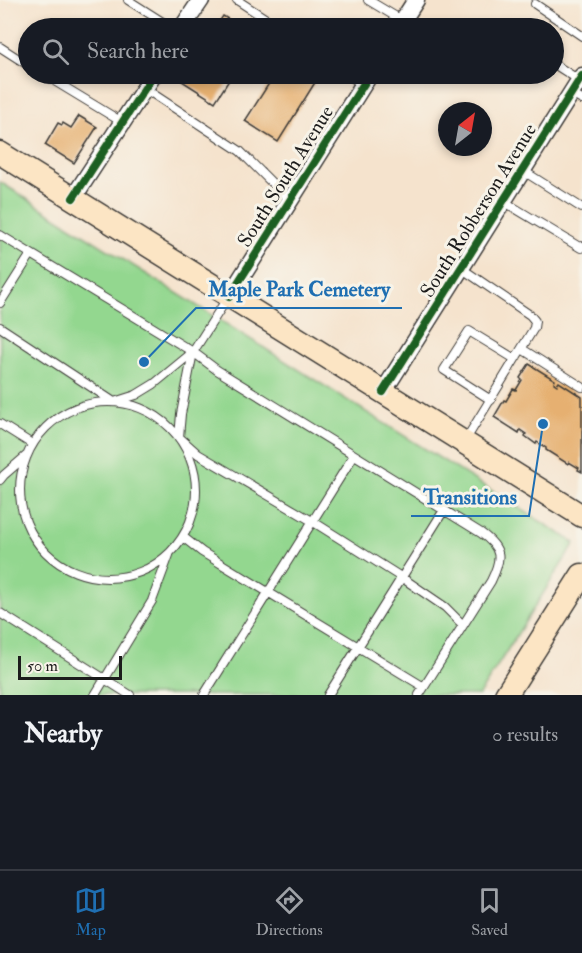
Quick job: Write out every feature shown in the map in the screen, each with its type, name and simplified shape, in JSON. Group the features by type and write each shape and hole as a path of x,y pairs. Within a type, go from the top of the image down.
{"main road":[{"path":"0,153 582,516"},
{"path":"506,695 582,575"}],"street":[{"path":"189,18 201,0"},
{"path":"404,18 416,0"},
{"path":"73,198 147,84"},
{"name":"South South Avenue","path":"229,297 364,84"},
{"name":"South Robberson Avenue","path":"383,392 522,170 578,87"}],"lane":[{"path":"128,0 156,18"},
{"path":"237,0 265,18"},
{"path":"368,0 391,18"},
{"path":"535,4 556,18"},
{"path":"564,24 582,36"},
{"path":"0,47 18,59"},
{"path":"564,74 578,87"},
{"path":"59,84 122,122"},
{"path":"144,88 240,151 290,201"},
{"path":"522,170 582,208"},
{"path":"503,201 581,248 582,246"},
{"path":"0,235 193,352 217,370 490,539 499,552 500,560 463,625 421,691 358,647 202,552 183,537"},
{"path":"0,303 31,254"},
{"path":"461,268 530,315 535,321 534,328 522,349 464,443"},
{"path":"193,352 179,437 189,456 195,476 196,497 192,518 183,537 169,554 148,569 125,577 99,578 75,572 53,560 35,541 24,519 19,494 22,469 32,444 48,425 67,411 90,404 114,402 136,395 154,384 193,352 229,297"},
{"path":"0,327 114,402 133,405 164,422 198,454 312,521 402,578 445,608 463,625"},
{"path":"491,400 444,370 469,331 515,359"},
{"path":"522,349 582,387"},
{"path":"0,424 32,444"},
{"path":"204,695 354,454"},
{"path":"0,480 26,456"},
{"path":"328,695 444,510"},
{"path":"96,695 152,601 169,554"},
{"path":"0,613 130,695"}],"green space":[{"path":"0,182 575,543 479,695 0,695"}],"building":[{"path":"187,84 227,84 215,102"},
{"path":"269,84 314,84 278,142 245,121"},
{"path":"79,116 97,127 74,163 45,145 58,123 71,128"},
{"path":"529,364 555,380 554,383 557,385 559,382 582,397 582,472 537,442 536,444 520,430 519,433 494,417 504,400 506,401 513,389 516,390"}],"cycle path":[{"path":"383,392 582,76"},
{"path":"73,198 147,84"},
{"path":"229,297 364,84"}],"place":[{"name":"Maple Park Cemetery","path":"144,362"},
{"name":"Transitions","path":"543,424"}]}
